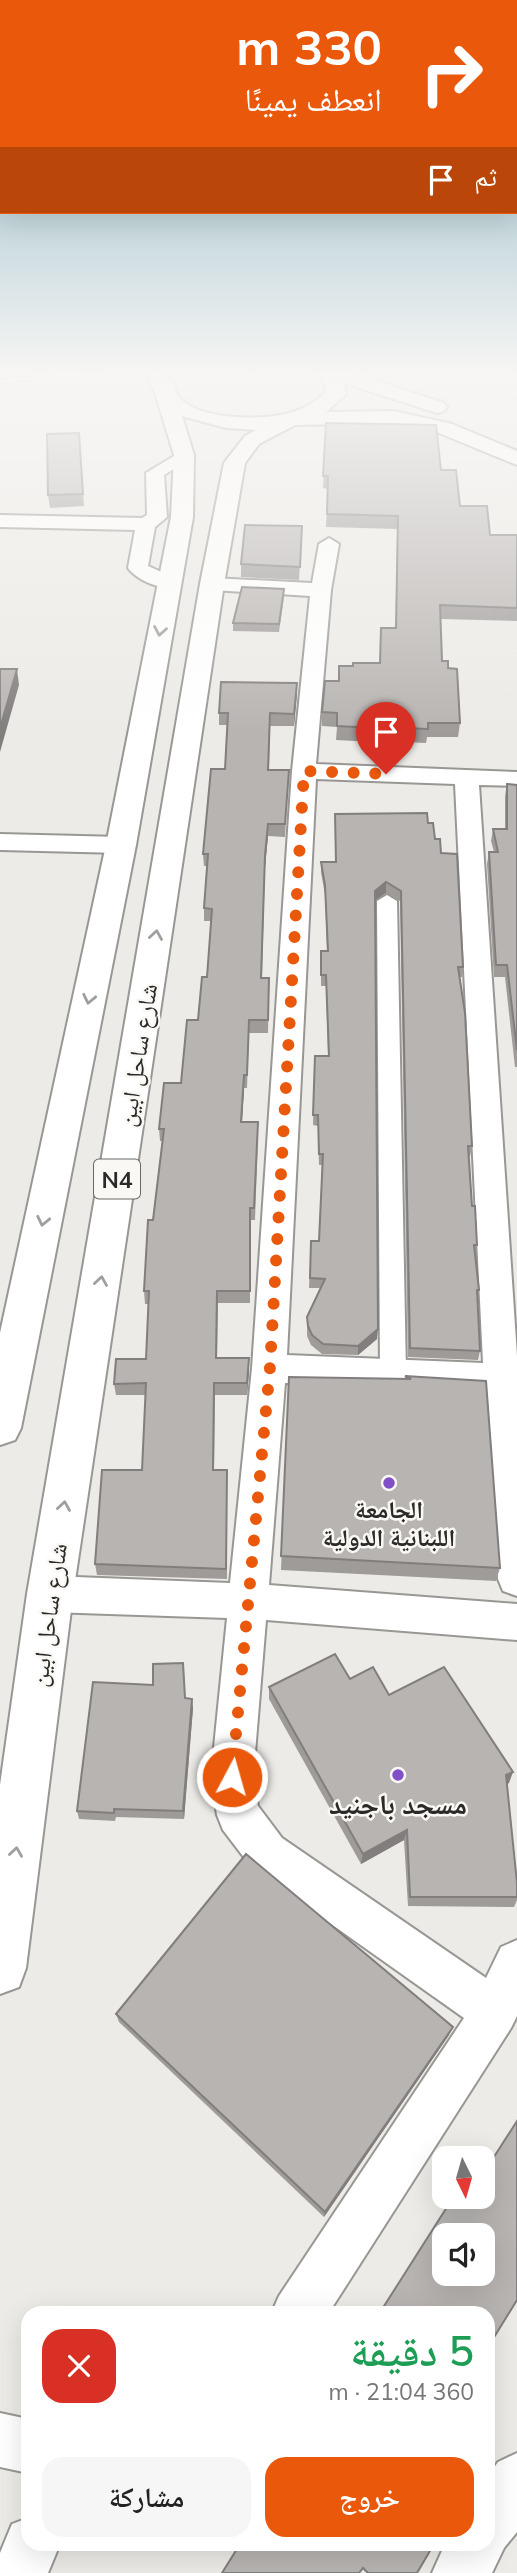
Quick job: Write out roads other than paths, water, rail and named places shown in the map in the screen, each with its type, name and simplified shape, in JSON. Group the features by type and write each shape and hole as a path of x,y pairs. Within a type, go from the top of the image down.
{"highway":[{"path":"0,1429 121,845 182,517 183,493"},
{"name":"شارع ساحل ابين","path":"0,1968 50,1594 212,584 229,493"},
{"path":"168,582 212,584"}],"street":[{"path":"0,521 146,524 157,517 156,493"},
{"path":"146,524 138,568 152,577 168,582"},
{"path":"329,544 321,590 304,771 270,1367 232,1777 238,1815 267,1853 495,2012"},
{"path":"212,584 321,590"},
{"path":"304,771 517,779"},
{"path":"467,778 509,1379 517,1579"},
{"path":"0,842 121,845"},
{"path":"387,901 393,1373"},
{"path":"270,1367 509,1379"},
{"path":"50,1594 250,1601 517,1622"},
{"path":"302,2306 495,2012 517,1963"},
{"path":"0,2440 21,2444"},
{"path":"495,2516 517,2481"},
{"path":"20,2573 29,2551"},
{"path":"460,2573 474,2551"}],"place":[{"name":"الجامعة اللبنانية الدولية","path":"389,1483"},
{"name":"مسجد باجنيد","path":"398,1775"}]}
